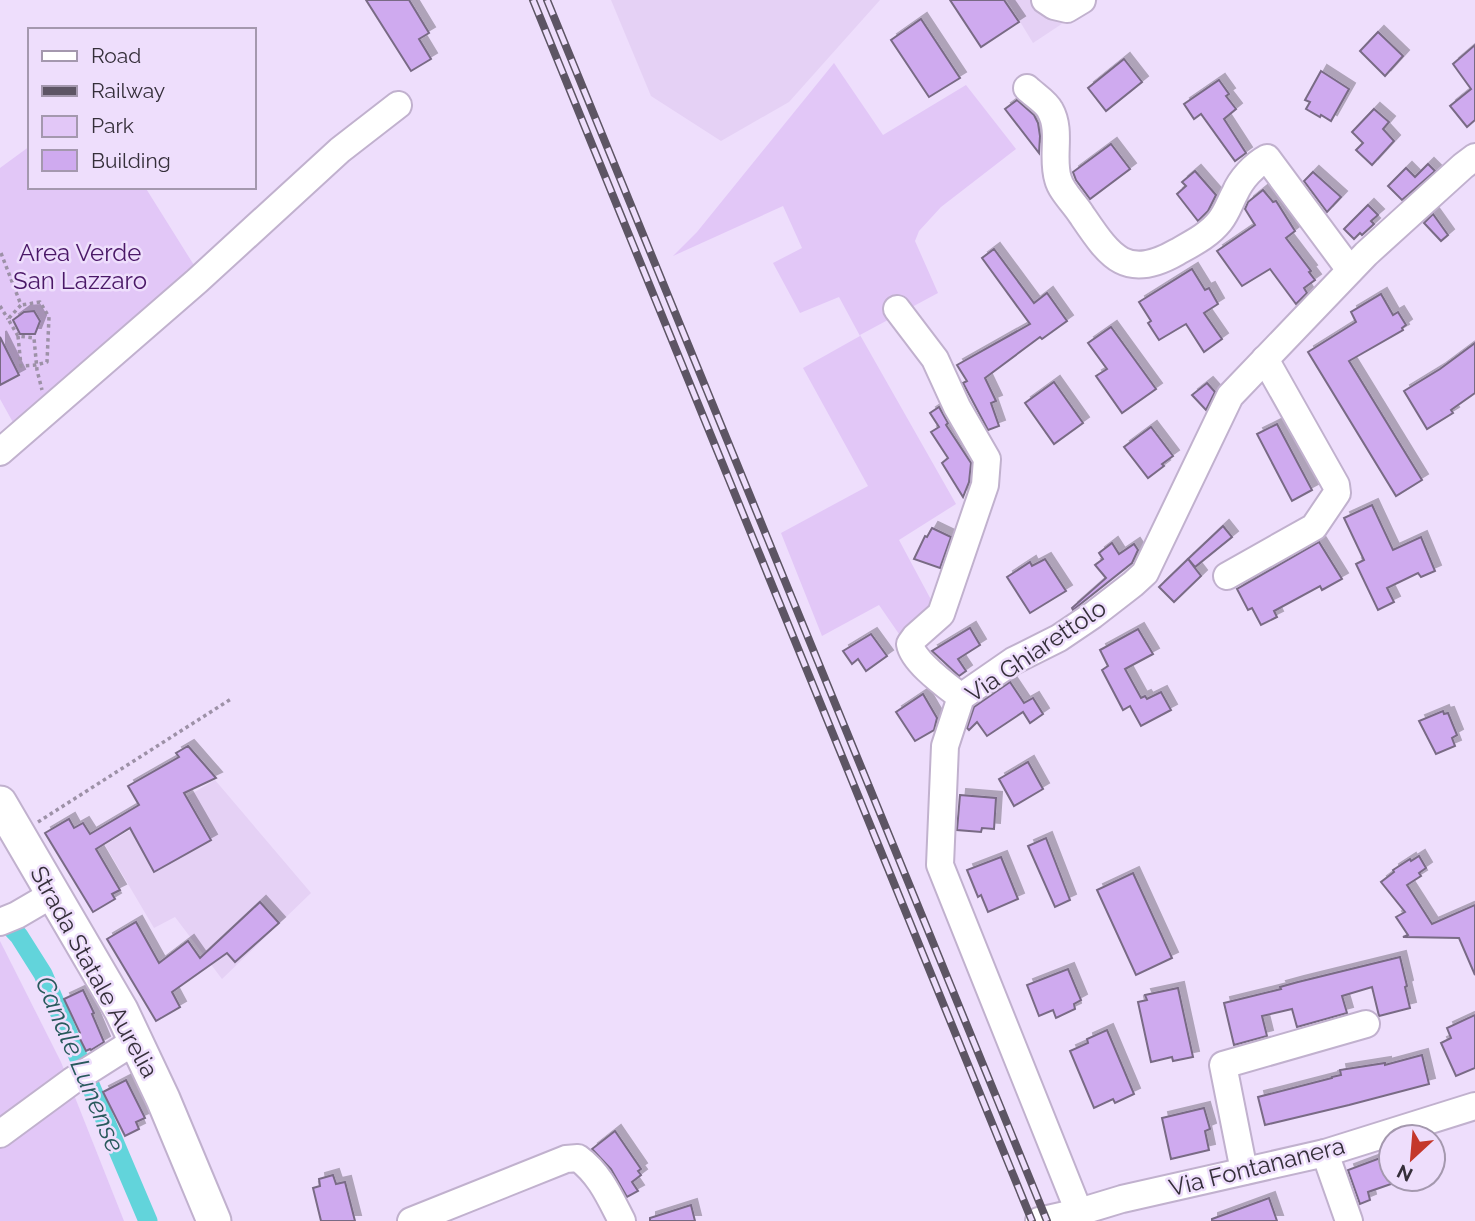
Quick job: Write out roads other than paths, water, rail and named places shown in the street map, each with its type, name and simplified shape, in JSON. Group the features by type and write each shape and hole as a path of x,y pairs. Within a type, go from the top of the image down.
{"main road":[{"name":"Strada Statale Aurelia","path":"0,803 121,1010 163,1100 214,1221"}],"street":[{"path":"1045,0 1066,9 1082,0"},
{"path":"1027,88 1050,110 1056,130 1055,159 1058,180 1103,246 1124,264 1151,265 1207,235 1221,220 1236,190 1257,163 1266,158 1350,270"},
{"path":"0,452 197,281 340,150 398,105"},
{"name":"Via Ghiarettolo","path":"1079,1212 940,865 945,746 961,697 1013,662 1059,638 1145,573 1230,396 1350,270 1475,157"},
{"path":"897,309 934,359 957,407 987,459 985,485 941,614 910,644 911,651 935,677 961,697"},
{"path":"1227,576 1314,527 1337,493 1336,485 1265,359"},
{"path":"9,918 53,894"},
{"path":"1244,1171 1223,1065 1366,1024"},
{"path":"0,1134 72,1081 135,1041"},
{"name":"Via Fontananera","path":"1079,1212 1127,1210 1244,1171 1325,1153 1475,1106"},
{"path":"1325,1153 1349,1221"},
{"path":"411,1221 566,1159 578,1158 587,1164 600,1181 622,1221"},
{"path":"1039,1221 1079,1212"}],"waterway":[{"name":"Canale Lunense","path":"0,916 19,936 43,974 148,1221"}],"railway":[{"path":"533,0 1032,1221"},
{"path":"547,0 1047,1221"}],"park label":[{"name":"Area Verde San Lazzaro","path":"80,267"}]}
